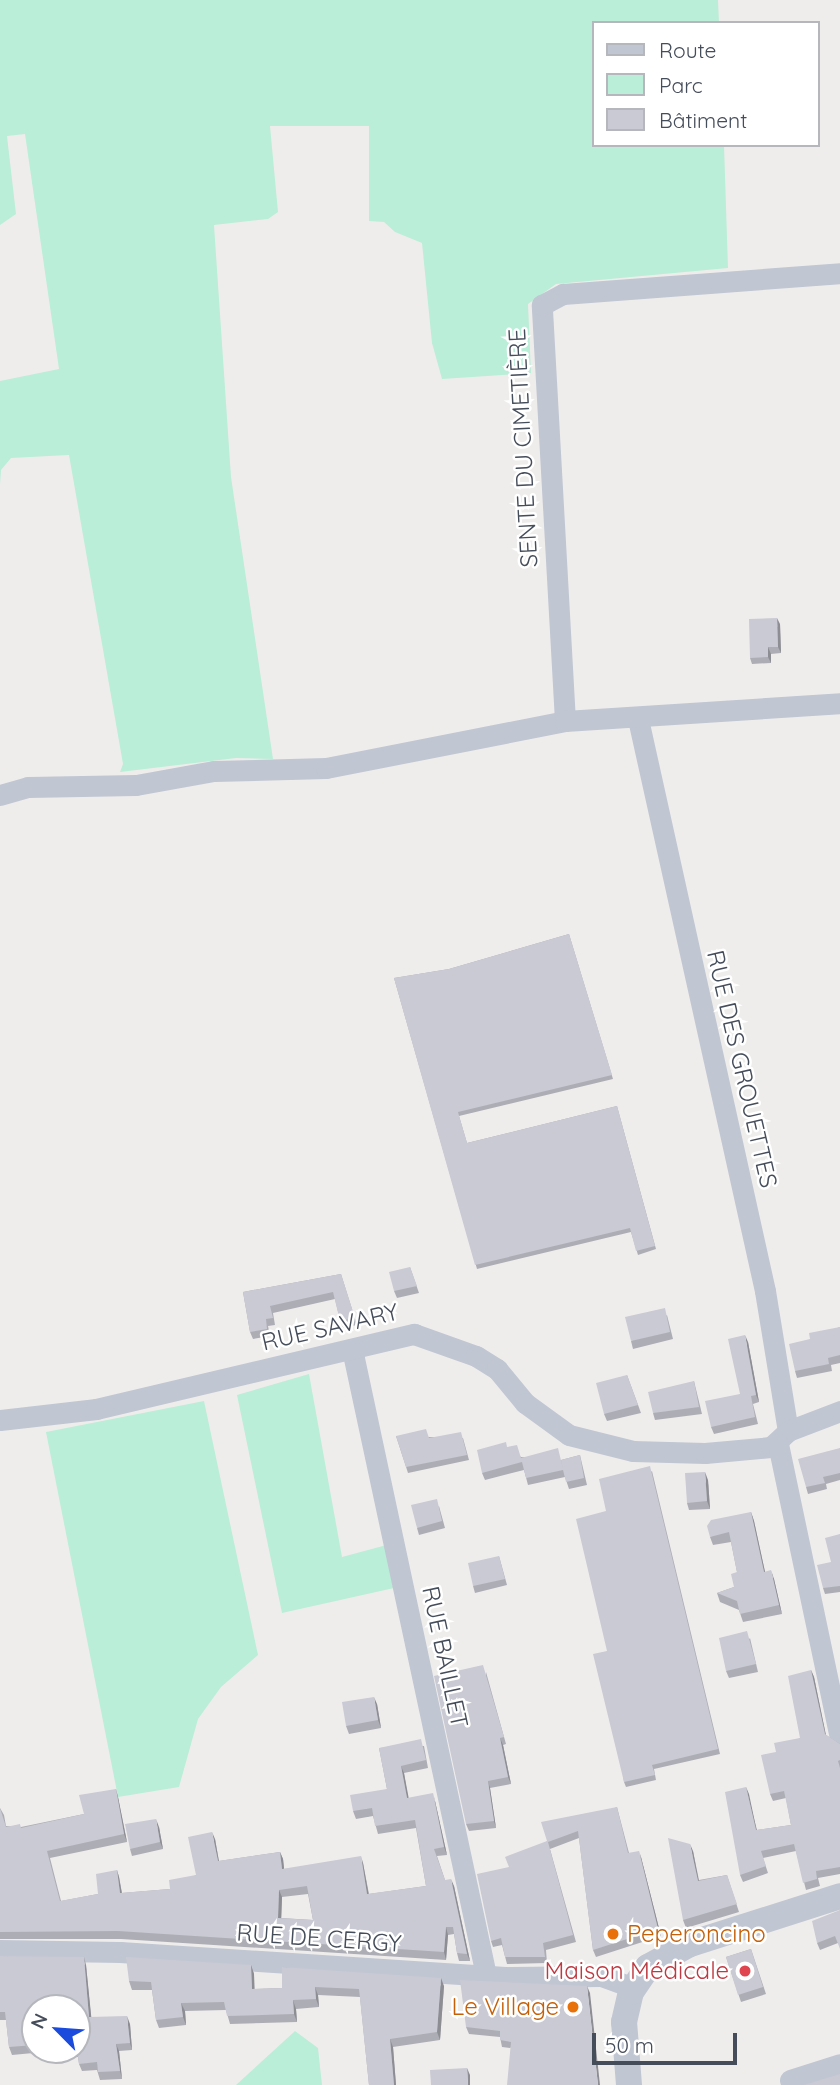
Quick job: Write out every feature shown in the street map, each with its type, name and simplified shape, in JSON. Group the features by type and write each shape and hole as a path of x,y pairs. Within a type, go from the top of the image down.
{"street":[{"name":"SENTE DU CIMETIÈRE","path":"565,721 542,305 563,294 840,273"},
{"path":"0,795 29,787 135,785 214,771 326,768 565,721 638,719 840,703"},
{"name":"RUE DES GROUETTES","path":"638,719 765,1291 783,1438 840,1738"},
{"name":"RUE SAVARY","path":"0,1420 96,1409 414,1334 460,1349 496,1369 546,1421 569,1435 633,1451 705,1453 783,1438 840,1411"},
{"name":"RUE BAILLET","path":"352,1349 486,1975"},
{"path":"629,2085 624,2022 634,1988 649,1967 677,1949 840,1896"},
{"name":"RUE DE CERGY","path":"0,1950 120,1952 486,1975 601,1976 634,1988"},
{"path":"790,2080 840,2064"}],"green space":[{"path":"0,0 718,0 719,21 592,21 592,147 724,147 728,268 556,284 528,304 531,373 442,379 432,343 422,243 395,232 384,222 369,221 369,126 270,126 278,212 268,219 214,225 231,477 273,759 236,758 120,772 123,764 69,455 11,458 1,470 0,485 0,381 59,369 25,134 7,136 16,214 0,225"},
{"path":"309,1374 342,1557 394,1543 403,1586 282,1613 237,1395"},
{"path":"204,1401 258,1655 221,1687 198,1719 179,1787 118,1797 46,1432"},
{"path":"295,2031 318,2048 322,2085 236,2085"}],"building":[{"path":"777,618 778,647 768,647 768,657 750,658 749,619"},
{"path":"569,934 612,1075 458,1112 467,1143 617,1106 655,1246 636,1251 630,1228 475,1265 394,978 449,969"},
{"path":"410,1267 417,1286 394,1291 389,1272"},
{"path":"341,1274 355,1318 340,1321 333,1292 270,1306 273,1318 266,1319 267,1329 250,1332 243,1292"},
{"path":"665,1308 670,1332 631,1341 625,1317"},
{"path":"840,1327 840,1355 828,1358 829,1364 795,1371 789,1344 810,1339 809,1333"},
{"path":"745,1335 756,1395 751,1396 755,1417 711,1427 705,1401 740,1394 728,1339"},
{"path":"627,1375 638,1405 604,1414 596,1383"},
{"path":"694,1381 699,1407 653,1413 648,1392"},
{"path":"426,1429 429,1438 461,1432 467,1455 406,1467 396,1436"},
{"path":"506,1442 507,1447 517,1445 521,1458 558,1448 563,1469 561,1460 580,1455 584,1478 566,1482 563,1470 526,1478 522,1462 482,1473 477,1450"},
{"path":"840,1448 840,1473 823,1477 825,1483 806,1487 798,1459"},
{"path":"650,1466 718,1749 652,1765 655,1775 624,1782 593,1654 607,1651 576,1519 606,1511 599,1479"},
{"path":"705,1472 707,1501 687,1503 685,1473"},
{"path":"437,1499 442,1521 417,1528 411,1505"},
{"path":"751,1512 764,1572 771,1570 779,1605 740,1614 737,1601 717,1593 734,1587 731,1574 737,1572 729,1532 710,1537 707,1526 711,1520"},
{"path":"840,1534 840,1586 823,1588 817,1565 831,1562 825,1538"},
{"path":"499,1556 505,1579 473,1586 468,1563"},
{"path":"747,1631 756,1664 726,1671 719,1638"},
{"path":"483,1665 504,1737 500,1738 508,1777 488,1781 494,1821 466,1824 434,1676"},
{"path":"811,1670 825,1734 840,1744 840,1867 816,1871 817,1879 803,1883 794,1844 761,1851 766,1866 740,1875 725,1792 746,1787 756,1830 791,1825 784,1791 770,1794 761,1755 776,1752 774,1743 800,1738 788,1676"},
{"path":"374,1697 378,1720 346,1726 342,1702"},
{"path":"421,1739 426,1760 401,1766 407,1798 433,1793 444,1847 434,1849 445,1880 451,1879 467,1954 457,1953 453,1927 446,1927 444,1952 118,1931 0,1932 0,1808 6,1827 20,1824 21,1828 84,1814 79,1795 116,1789 124,1834 47,1851 60,1901 98,1894 96,1874 117,1870 120,1893 170,1889 169,1880 196,1875 188,1837 212,1832 218,1861 280,1852 282,1869 361,1856 367,1894 426,1886 415,1820 375,1826 372,1808 353,1811 350,1795 387,1789 379,1748","holes":["307,1886 313,1920 278,1918 279,1890"]},
{"path":"617,1807 628,1853 639,1851 658,1929 593,1950 578,1831 548,1842 573,1935 543,1943 545,1957 505,1957 501,1938 491,1941 477,1874 509,1867 505,1857 547,1841 541,1822"},
{"path":"156,1819 160,1842 130,1849 125,1824"},
{"path":"668,1838 690,1844 698,1881 727,1875 737,1904 683,1920"},
{"path":"840,1910 840,1949 835,1936 817,1943 812,1921"},
{"name":"Maison Médicale","path":"751,1949 763,1987 738,1995 726,1957"},
{"path":"0,1956 84,1957 87,1994 21,1994 21,2046 9,2047 5,2012 0,2012"},
{"path":"126,1957 251,1965 252,1989 282,1988 282,1967 441,1978 437,2032 390,2039 394,2085 369,2085 359,1989 315,1987 316,1999 293,2000 294,2014 227,2016 224,2002 181,2003 183,2017 156,2020 151,1982 129,1981"},
{"path":"460,1980 587,1986 598,2085 507,2085 511,2042 500,2040 500,2031 466,2027"},
{"path":"127,2016 130,2043 116,2044 120,2071 98,2072 97,2062 91,2063 91,2017"},
{"path":"467,2068 468,2085 431,2085 430,2070"},
{"path":"840,2074 840,2085 804,2085"}],"place":[{"name":"Peperoncino","path":"613,1934"},
{"name":"Maison Médicale","path":"745,1971"},
{"name":"Le Village","path":"573,2007"}]}
